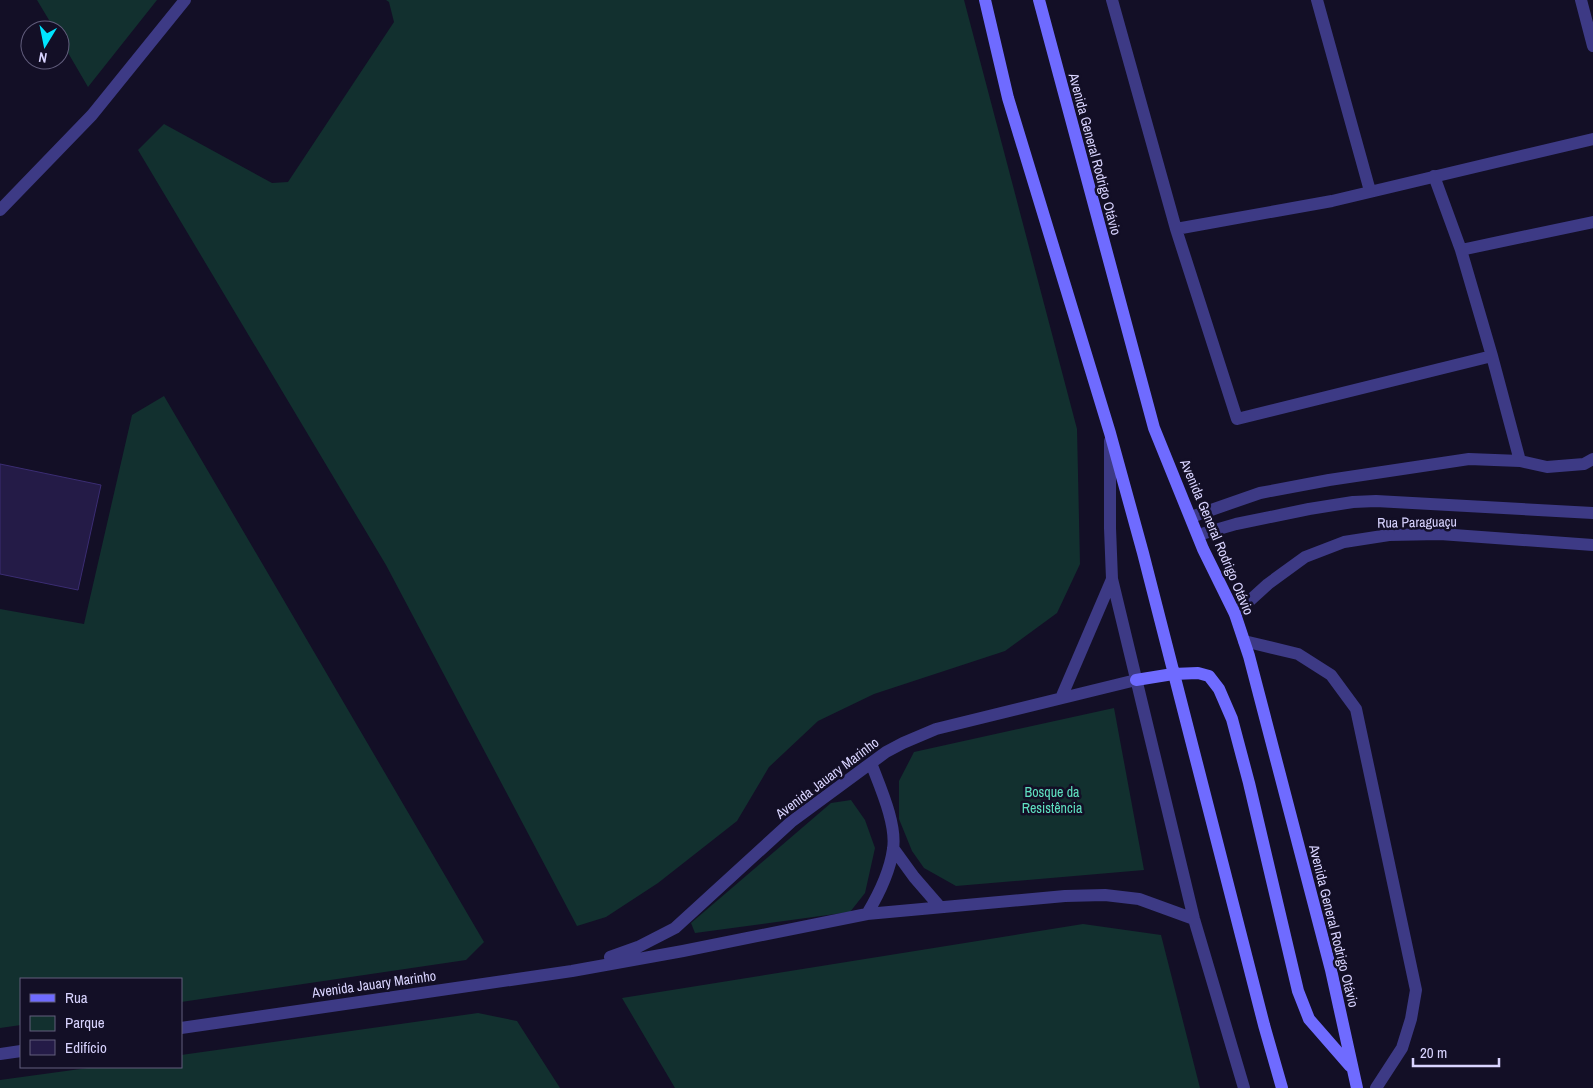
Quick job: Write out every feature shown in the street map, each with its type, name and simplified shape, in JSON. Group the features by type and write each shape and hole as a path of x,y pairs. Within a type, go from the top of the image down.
{"main road":[{"path":"986,0 1008,98 1110,433 1282,1088"},
{"name":"Avenida General Rodrigo Otávio","path":"1039,0 1154,428 1203,549 1235,614 1244,641 1331,970 1357,1088"},
{"path":"1136,680 1173,674 1198,673 1209,676 1219,688 1232,719 1249,783 1298,991 1308,1019 1352,1067"}],"street":[{"path":"0,210 92,115 186,0"},
{"path":"1112,0 1176,229 1237,419 1492,356"},
{"path":"1317,0 1370,191"},
{"path":"1581,0 1593,46"},
{"path":"1176,229 1332,201 1593,139"},
{"path":"1434,176 1461,250 1520,460"},
{"path":"1461,250 1593,222"},
{"path":"1110,433 1112,579 1194,919 1244,1088"},
{"path":"1191,517 1260,493 1329,480 1469,459 1520,460 1547,467 1584,464 1593,459"},
{"path":"1198,535 1236,524 1353,502 1385,501 1593,513"},
{"name":"Rua Paraguaçu","path":"1235,614 1268,584 1305,557 1344,542 1389,535 1440,534 1593,545"},
{"path":"1061,698 1112,579"},
{"path":"1244,641 1298,654 1330,675 1356,709 1416,990 1411,1019 1402,1048 1376,1088"},
{"name":"Avenida Jauary Marinho","path":"572,971 638,947 675,928 791,822 894,747 936,730 1136,680"},
{"path":"867,914 883,884 893,848 888,811 871,763"},
{"path":"893,848 914,877 940,907"},
{"name":"Avenida Jauary Marinho","path":"182,1028 572,971 867,914 1105,894 1138,899 1194,919"},
{"path":"0,1054 20,1051"}],"green space":[{"path":"37,0 157,0 88,87 70,56 70,20 49,20"},
{"path":"386,0 964,0 1077,429 1080,564 1057,613 1005,651 874,694 818,721 769,767 737,821 658,883 606,917 577,926 386,565 138,150 164,124 272,183 288,182 394,22 389,2"},
{"path":"164,396 484,942 466,960 182,1002 182,978 20,978 20,1025 0,1028 0,609 84,624 132,415"},
{"name":"Bosque da Resistência","path":"1114,708 1144,870 956,886 924,868 912,851 899,819 899,781 914,752"},
{"path":"851,800 865,820 875,848 865,893 850,912 695,933 691,923 831,803"},
{"path":"1083,924 1161,935 1200,1088 675,1088 622,998"},
{"path":"478,1013 517,1021 560,1088 0,1088 0,1080 88,1068 182,1068 182,1055"}],"building":[{"path":"0,464 101,485 78,590 0,574"}]}
